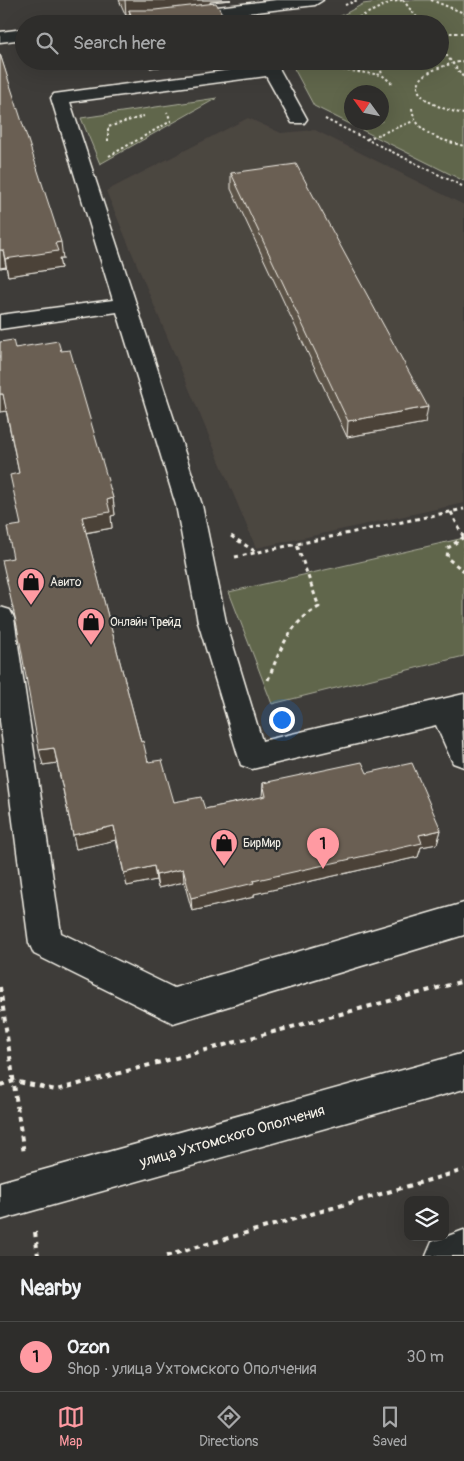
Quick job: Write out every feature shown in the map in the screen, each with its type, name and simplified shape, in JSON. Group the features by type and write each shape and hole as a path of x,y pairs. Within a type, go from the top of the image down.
{"street":[{"path":"188,15 315,0"},
{"path":"237,9 240,15"},
{"path":"0,37 15,35"},
{"path":"245,70 154,86 60,98 188,505 212,622 252,756 454,709 464,754"},
{"path":"270,70 298,119"},
{"path":"0,322 124,305"},
{"path":"0,618 46,943 173,1006 464,919"},
{"name":"улица Ухтомского Ополчения","path":"14,1197 464,1071"},
{"path":"446,1256 464,1250"}],"path":[{"path":"364,15 391,2 403,0 415,15"},
{"path":"432,0 464,12"},
{"path":"449,33 464,33"},
{"path":"449,58 464,78"},
{"path":"449,63 464,61"},
{"path":"347,70 382,74"},
{"path":"381,70 382,74 394,85"},
{"path":"429,70 418,80 416,86 424,98 431,103 464,114"},
{"path":"154,86 166,110 171,121 107,157 108,127 166,110 175,108"},
{"path":"412,108 414,121 429,134 464,146"},
{"path":"323,118 464,187"},
{"path":"367,139 414,121"},
{"path":"200,565 464,509"},
{"path":"451,512 464,538 448,548 446,558 464,571"},
{"path":"245,731 292,626 305,613 319,607 297,545"},
{"path":"0,1085 14,1081 56,1090 464,981"},
{"path":"0,987 14,1081 14,1197 38,1256"},
{"path":"166,1256 464,1170"}],"shaded area":[{"path":"248,118 281,133 315,130 464,205 464,503 256,548 106,191"}],"green space":[{"path":"392,0 464,0 464,181 362,130 389,130 389,85 344,85 344,121 314,106 295,70 449,70 449,15 343,15 363,4"},
{"path":"217,98 100,164 81,118"},
{"path":"464,538 464,656 272,704 229,592"}],"building":[{"path":"216,3 223,15 131,15 129,10 155,10"},
{"path":"0,54 61,242 55,243 58,251 5,259 3,250 0,250"},
{"path":"296,164 428,407 348,421 231,173"},
{"path":"13,340 15,348 58,341 61,351 70,350 113,498 107,500 110,512 82,517 141,742 143,741 148,762 162,760 174,802 201,797 205,809 266,796 263,783 362,762 367,773 412,763 441,830 419,835 422,843 253,881 254,883 191,898 183,869 156,875 154,866 124,873 114,826 73,835 54,748 39,750 17,626 2,560 13,558 7,527 21,525 10,475 19,473 3,394 0,394 0,342"}],"place":[{"name":"Авито","path":"31,606"},
{"name":"Онлайн Трейд","path":"91,646"},
{"name":"БирМир","path":"224,867"},
{"name":"Ozon","path":"323,869"}]}
